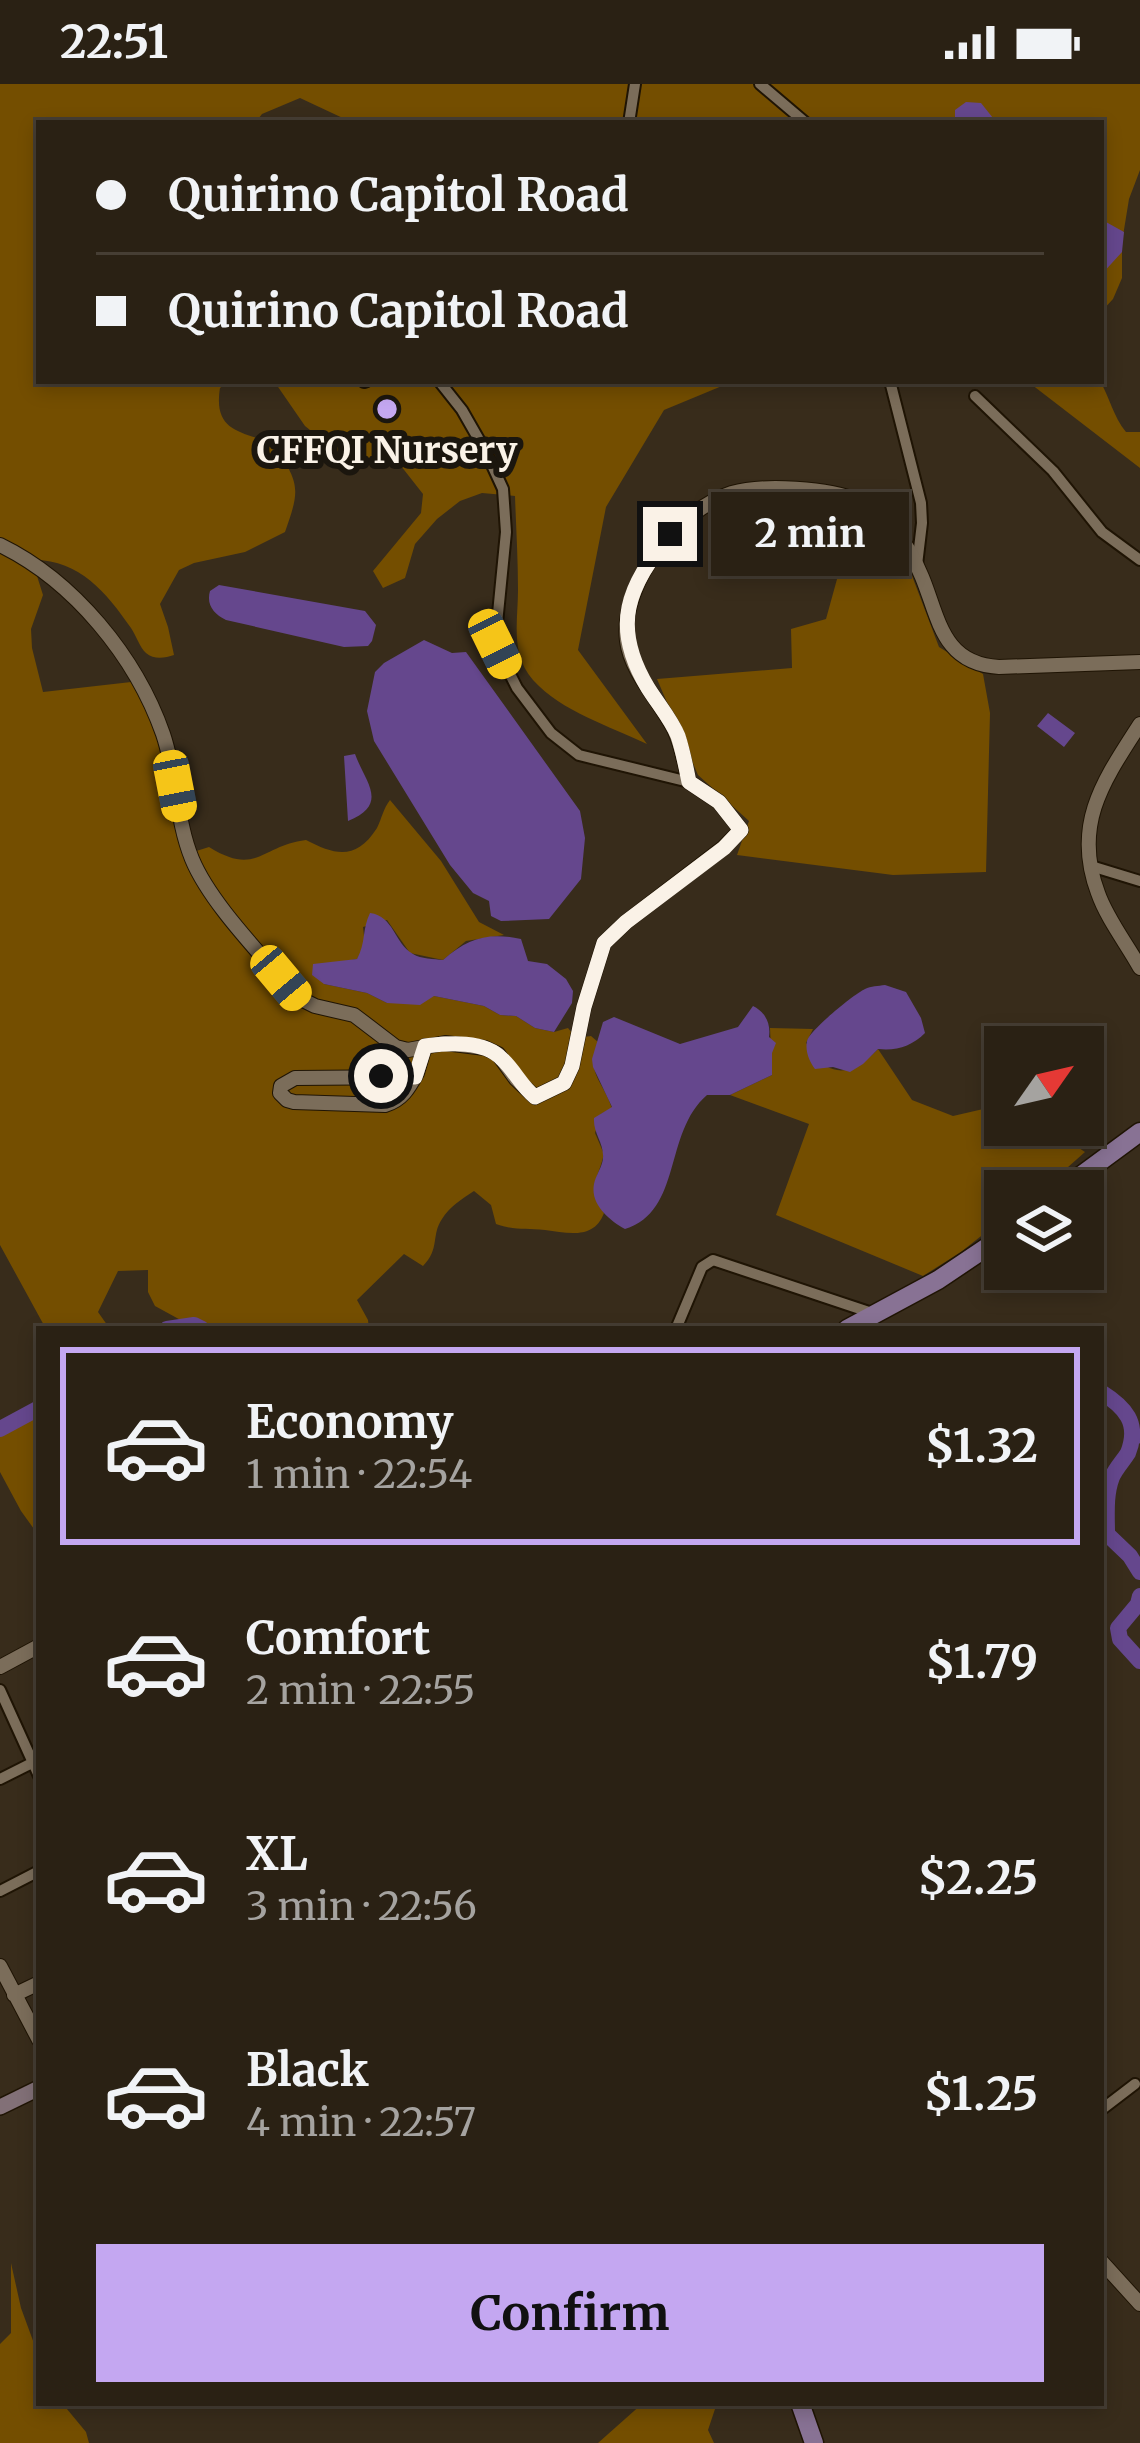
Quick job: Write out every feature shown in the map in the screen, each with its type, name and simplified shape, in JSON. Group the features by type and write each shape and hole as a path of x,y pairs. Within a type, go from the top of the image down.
{"main road":[{"path":"1088,1170 1140,1132"},
{"path":"852,1326 984,1249"},
{"path":"0,2107 36,2089"},
{"path":"801,2406 814,2443"}],"street":[{"path":"629,120 635,84"},
{"path":"760,84 802,120"},
{"path":"0,545 31,560 57,583 107,632 128,662 164,735 184,834 200,874 297,997 354,1016 396,1047 408,1050 445,1043 498,1054 535,1097 564,1083 572,1066 604,943 741,830 719,802 689,782 579,755 551,733 517,688 495,644 506,532 503,489 462,410 441,384"},
{"path":"891,384 921,502 916,565"},
{"path":"975,396 1053,471 1102,532 1140,560"},
{"path":"689,782 677,736 627,644 627,620 640,575 670,534 732,493 791,488 859,500 878,512 916,565 938,626 952,648 980,664 998,668 1138,665"},
{"path":"1140,724 1097,798 1087,830 1098,896 1140,968"},
{"path":"1091,866 1140,881"},
{"path":"415,1077 312,1076 288,1081 280,1093 294,1102 385,1105 402,1097 415,1077 425,1046"},
{"path":"677,1326 702,1267 712,1260 872,1313"},
{"path":"0,1667 36,1648"},
{"path":"0,1690 36,1761 0,1779"},
{"path":"0,1891 36,1873"},
{"path":"0,1966 36,2034"},
{"path":"14,1995 36,1984"},
{"path":"1104,2108 1136,2084"},
{"path":"1104,2264 1140,2303"}],"shaded area":[{"path":"0,84 1140,84 1140,170 1129,199 1122,278 1104,309 1104,120 347,120 300,98 257,120 36,120 36,384 225,384 220,388 219,403 225,422 274,444 295,486 285,532 245,552 179,570 160,604 171,656 156,658 146,653 90,580 64,565 32,560 43,595 31,629 43,692 140,681 163,735 190,853 209,847 225,856 249,859 306,840 326,849 353,850 369,839 390,800 441,861 479,922 504,935 466,941 443,960 410,953 387,920 363,927 365,945 357,959 346,961 324,984 367,993 387,1003 434,996 516,1016 535,1028 554,1032 568,1028 576,1038 591,1036 598,1042 595,1069 612,1108 601,1114 595,1133 604,1154 595,1185 595,1197 604,1213 600,1222 579,1233 503,1226 496,1224 491,1205 474,1191 445,1215 423,1266 404,1254 357,1300 369,1326 192,1326 155,1306 148,1292 148,1270 118,1271 98,1312 108,1326 44,1326 0,1245"},
{"path":"966,102 981,103 995,120 955,120 955,110"},
{"path":"1104,222 1124,232 1122,252 1104,272"},
{"path":"276,384 727,384 664,410 606,507 578,650 647,744 558,701 526,670 517,637 515,496 482,493 460,501 415,544 405,578 383,588 373,571 421,513 423,494 401,466 336,451 305,426"},
{"path":"1031,384 1101,384 1126,432 1140,432 1140,468"},
{"path":"903,552 939,647 983,674 990,713 986,872 893,875 737,855 749,821 698,775 657,679 792,668 791,629 826,619 842,561"},
{"path":"219,585 365,611 376,625 372,641 368,646 344,647 226,620 209,601 210,591"},
{"path":"424,640 452,653 466,652 580,811 585,838 581,879 549,919 501,921 491,916 489,901 473,893 450,865 374,741 367,711 375,672"},
{"path":"1048,713 1075,733 1064,747 1037,726"},
{"path":"355,754 371,800 348,821 344,756"},
{"path":"370,913 384,919 407,949 424,958 443,960 461,946 488,937 521,939 528,961 547,964 566,979 573,991 572,1003 554,1032 484,1006 434,996 420,1005 387,1003 367,993 324,984 312,975 313,964 357,959"},
{"path":"885,985 906,992 925,1033 904,1047 878,1049 850,1072 815,1069 807,1052 810,1036 859,992"},
{"path":"753,1006 766,1018 769,1037 776,1043 772,1075 730,1095 707,1095 684,1129 656,1206 625,1229 602,1211 594,1191 603,1150 594,1118 612,1107 592,1059 603,1022 614,1017 680,1044 738,1027"},
{"path":"770,1028 813,1029 806,1043 833,1069 854,1067 878,1049 912,1100 953,1116 984,1109 984,1146 1076,1146 1085,1152 1065,1170 984,1170 984,1234 923,1276 776,1215 809,1124 730,1095 772,1075"},
{"path":"36,1409 36,1532 0,1472 0,1427"},
{"path":"11,2263 36,2349 36,2406 64,2406 89,2443 0,2443 0,2344 11,2333"},
{"path":"640,2406 716,2406 708,2430 714,2443 598,2443"}],"waterway":[{"path":"187,1326 196,1326"},
{"path":"1104,1394 1123,1410 1132,1433 1128,1453 1110,1484 1107,1534 1140,1572"},
{"path":"0,1429 36,1410"},
{"path":"1134,1435 1140,1439"},
{"path":"1140,1596 1118,1628 1120,1639 1140,1661"}],"place":[{"name":"CFFQI Nursery","path":"387,409"}],"route":[{"path":"381,1076 415,1077 425,1046 445,1043 498,1054 535,1097 564,1083 604,943 741,830 719,802 689,782 677,736 627,644 633,591 670,534"}]}
